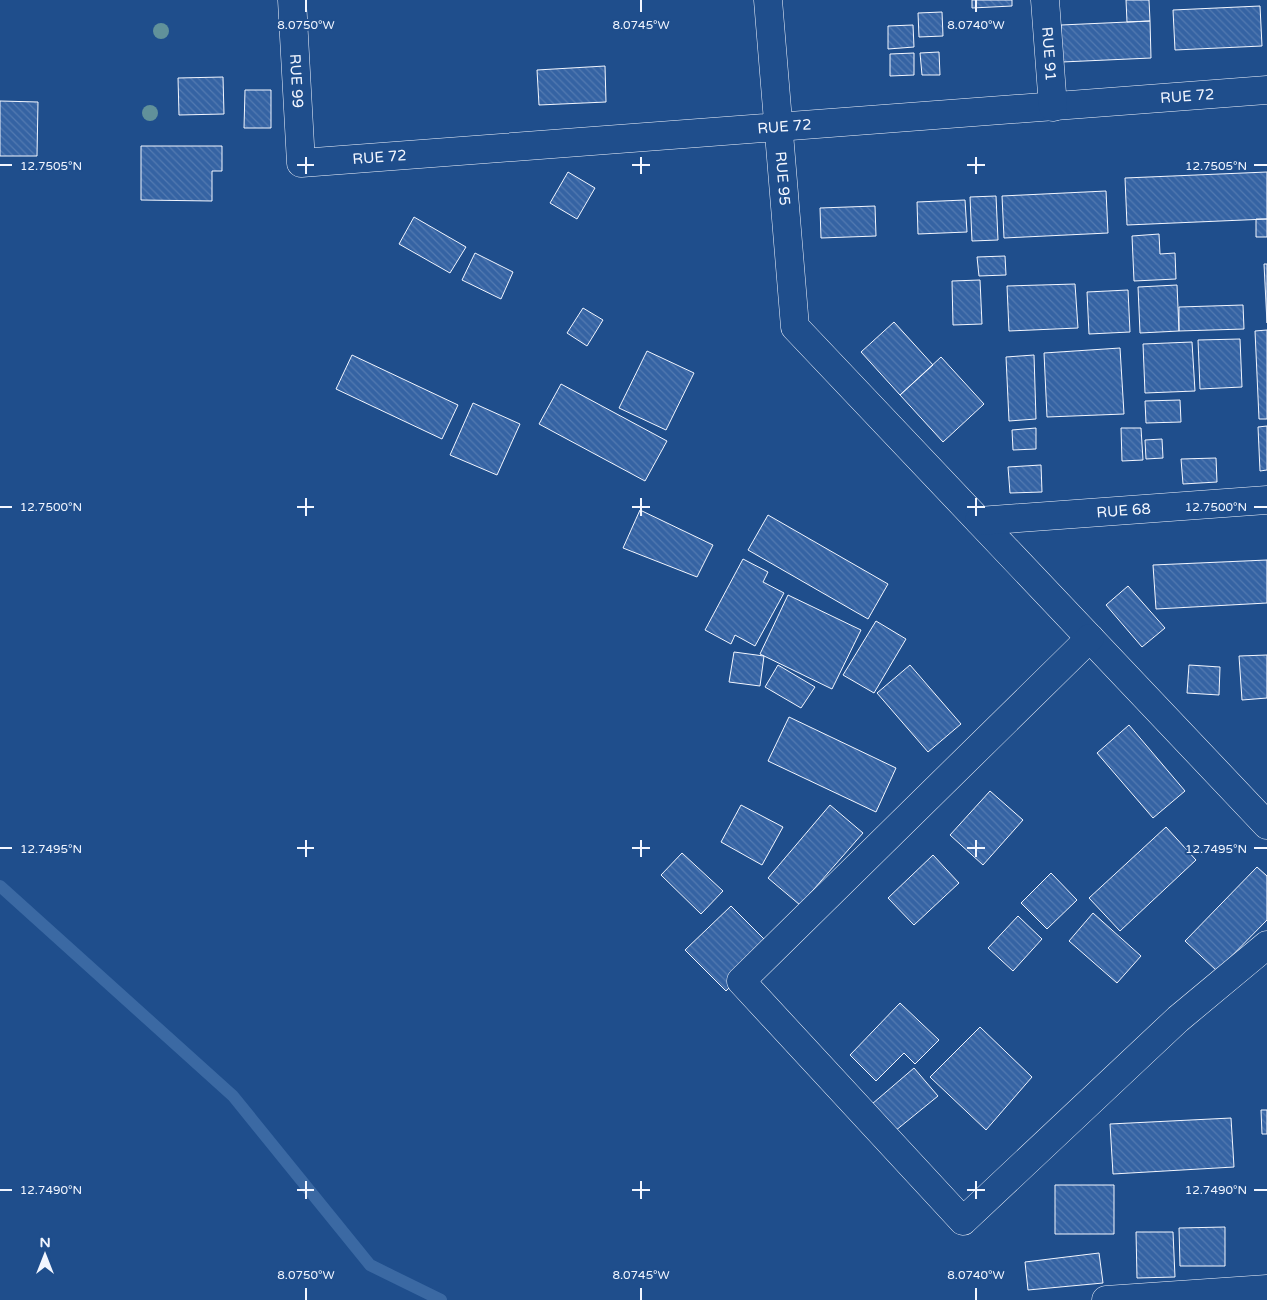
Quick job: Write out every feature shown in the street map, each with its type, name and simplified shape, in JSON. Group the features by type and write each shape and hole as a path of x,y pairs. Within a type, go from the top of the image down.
{"street":[{"name":"RUE 99","path":"292,0 301,163"},
{"name":"RUE 95","path":"768,0 795,327 980,521"},
{"name":"RUE 91","path":"1045,0 1053,107"},
{"name":"RUE 72","path":"301,163 1267,90"},
{"name":"RUE 68","path":"980,521 1267,500"},
{"path":"980,521 1267,825"},
{"path":"1090,638 742,981 963,1221 1178,1018 1267,945"},
{"path":"1106,1300 1267,1289"}],"building":[{"path":"972,0 1012,0 1012,6 972,8"},
{"path":"1126,0 1149,0 1150,21 1127,22"},
{"path":"1260,6 1262,46 1175,50 1173,10"},
{"path":"942,12 943,36 919,37 918,13"},
{"path":"1150,21 1151,58 1062,62 1061,25"},
{"path":"913,25 914,47 888,49 888,26"},
{"path":"939,52 940,75 922,75 920,53"},
{"path":"914,53 914,75 890,76 890,54"},
{"path":"605,66 606,102 539,105 537,70"},
{"path":"223,77 224,114 179,115 178,78"},
{"path":"245,90 271,90 271,128 244,128"},
{"path":"0,101 38,102 37,156 0,156"},
{"path":"141,146 222,146 222,171 212,171 212,201 141,200"},
{"path":"568,172 595,188 577,219 550,203"},
{"path":"1267,172 1267,219 1127,225 1125,178"},
{"path":"1106,191 1108,233 1004,238 1002,196"},
{"path":"996,196 998,240 972,241 970,197"},
{"path":"965,200 967,232 918,234 917,202"},
{"path":"875,206 876,236 821,238 820,208"},
{"path":"414,217 466,247 450,273 399,244"},
{"path":"1256,219 1267,219 1267,237 1256,237"},
{"path":"1159,234 1160,254 1175,253 1176,279 1134,281 1132,236"},
{"path":"475,253 513,272 501,299 462,280"},
{"path":"1005,256 1006,275 979,276 977,257"},
{"path":"1264,264 1267,264 1267,323"},
{"path":"980,280 982,324 953,325 952,281"},
{"path":"1075,284 1078,328 1009,331 1007,286"},
{"path":"1177,285 1179,331 1140,333 1138,287"},
{"path":"1128,290 1130,332 1089,334 1087,292"},
{"path":"1243,305 1244,329 1179,331 1179,307"},
{"path":"583,308 603,320 587,346 567,333"},
{"path":"894,322 933,365 900,395 861,352"},
{"path":"1267,330 1267,419 1259,419 1255,331"},
{"path":"1240,339 1242,387 1200,389 1198,340"},
{"path":"1192,342 1195,391 1145,393 1143,344"},
{"path":"1120,348 1124,414 1047,417 1044,353"},
{"path":"647,351 694,373 666,430 619,408"},
{"path":"352,355 458,405 442,439 336,389"},
{"path":"1034,355 1036,419 1009,421 1006,357"},
{"path":"941,357 984,404 943,442 900,395"},
{"path":"561,384 667,441 645,481 539,424"},
{"path":"1180,400 1181,422 1146,423 1145,401"},
{"path":"473,403 520,424 497,475 450,455"},
{"path":"1267,426 1267,470 1260,471 1258,427"},
{"path":"1036,428 1036,449 1013,450 1012,430"},
{"path":"1121,428 1141,428 1143,460 1122,461"},
{"path":"1162,439 1163,458 1146,459 1145,440"},
{"path":"1216,458 1217,482 1183,484 1181,459"},
{"path":"1041,465 1042,492 1010,493 1008,467"},
{"path":"640,510 713,545 697,577 623,548"},
{"path":"768,515 888,584 868,619 748,550"},
{"path":"743,559 768,572 763,582 784,593 755,646 735,635 731,644 705,630"},
{"path":"1267,560 1267,603 1156,609 1153,565"},
{"path":"1128,586 1165,628 1142,647 1106,605"},
{"path":"788,595 861,630 832,689 760,654"},
{"path":"876,621 906,639 874,693 843,675"},
{"path":"734,652 764,656 760,686 729,682"},
{"path":"1267,655 1267,698 1242,700 1239,656"},
{"path":"778,665 815,687 801,708 765,687"},
{"path":"910,665 961,724 928,752 877,693"},
{"path":"1189,665 1220,667 1219,695 1187,693"},
{"path":"789,717 896,768 876,812 768,761"},
{"path":"1129,725 1185,791 1153,818 1097,753"},
{"path":"990,791 1023,820 983,865 950,835"},
{"path":"741,805 783,827 762,865 721,842"},
{"path":"830,805 863,833 800,905 768,878"},
{"path":"1166,827 1196,860 1120,931 1089,898"},
{"path":"682,853 723,891 701,914 661,875"},
{"path":"933,855 959,883 914,925 888,898"},
{"path":"1257,867 1267,876 1267,920 1217,971 1185,941"},
{"path":"1051,873 1077,900 1047,929 1021,903"},
{"path":"731,906 771,946 726,991 685,950"},
{"path":"1093,913 1141,956 1117,983 1069,941"},
{"path":"1018,916 1042,939 1013,971 988,948"},
{"path":"900,1003 939,1040 915,1064 904,1053 876,1081 850,1055"},
{"path":"980,1027 1032,1077 986,1130 930,1077"},
{"path":"914,1068 938,1096 895,1131 872,1104"},
{"path":"1261,1110 1267,1110 1267,1134 1262,1134"},
{"path":"1231,1118 1234,1167 1113,1174 1110,1124"},
{"path":"1055,1185 1114,1185 1114,1234 1055,1234"},
{"path":"1225,1227 1225,1266 1180,1266 1179,1228"},
{"path":"1136,1232 1173,1232 1175,1277 1137,1278"},
{"path":"1099,1253 1103,1283 1028,1290 1025,1262"}],"waterway":[{"path":"0,886 233,1096 370,1265 441,1300"}]}
